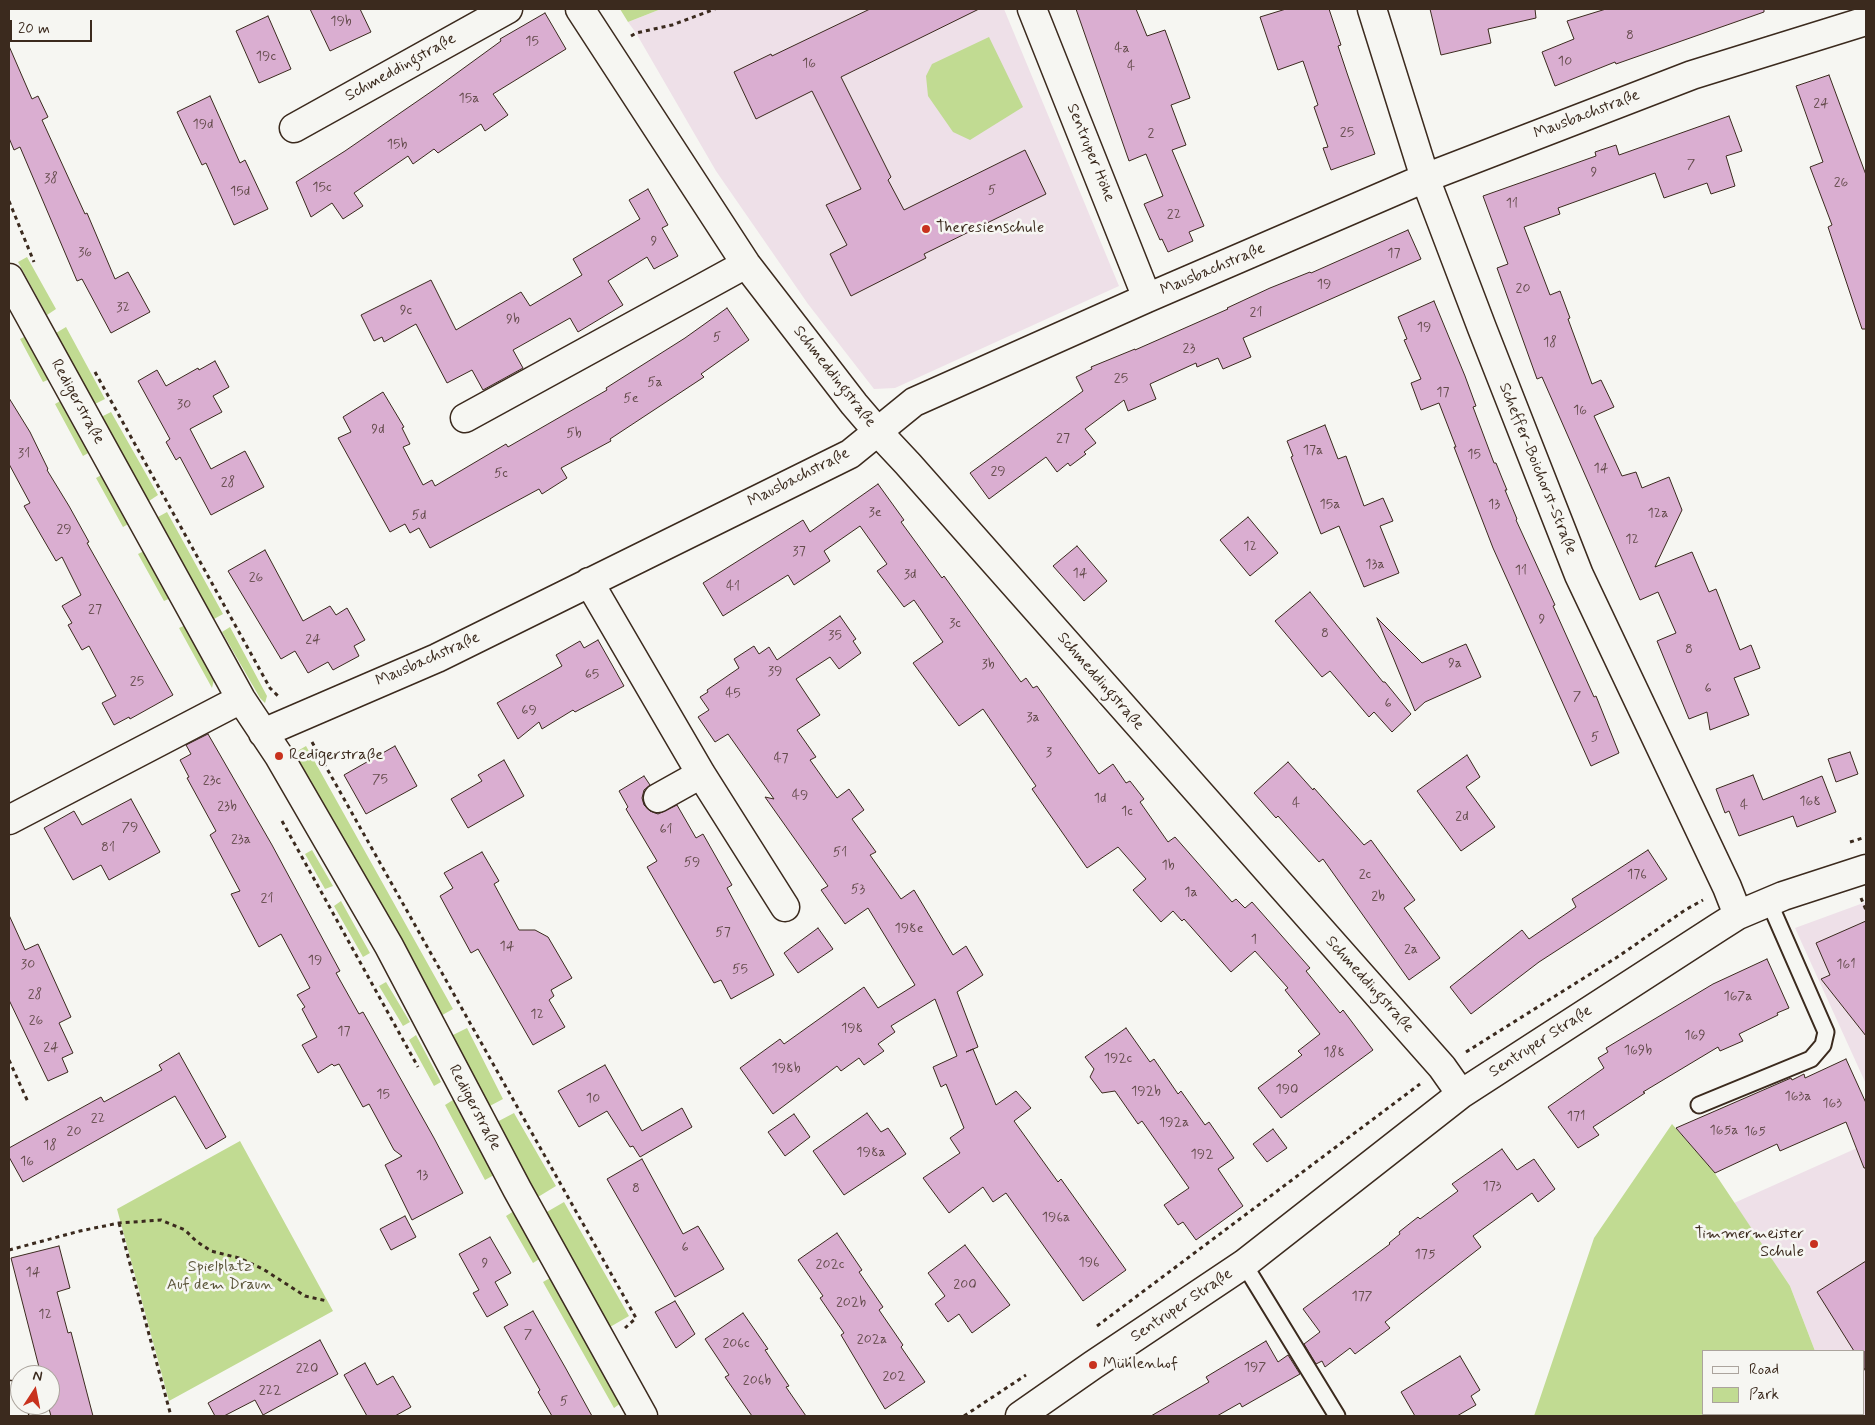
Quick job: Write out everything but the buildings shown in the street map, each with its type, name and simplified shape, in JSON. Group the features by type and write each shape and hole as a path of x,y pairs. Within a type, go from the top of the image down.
{"street":[{"name":"Schmeddingstraße","path":"294,128 508,9"},
{"name":"Schmeddingstraße","path":"580,9 746,264 878,432 915,471 1435,1060 1461,1094"},
{"name":"Sentruper Höhe","path":"1032,9 1148,298"},
{"name":"Scheffer-Boichorst-Straße","path":"1372,9 1425,178 1579,575 1727,887 1738,914"},
{"name":"Mausbachstraße","path":"263,733 437,658 850,454 914,402 1148,298 1425,178 1692,75 1866,21"},
{"path":"465,418 746,264"},
{"name":"Redigerstraße","path":"9,278 241,699 279,756 389,946 517,1189 643,1416"},
{"path":"589,582 701,774 785,907"},
{"path":"9,820 241,699"},
{"path":"658,798 701,774"},
{"name":"Sentruper Straße","path":"1020,1416 1244,1264 1461,1094 1738,914 1866,869"},
{"path":"9,1395 14,1416"}],"lane":[{"path":"1698,1105 1811,1058 1823,1045 1826,1032 1769,902"},
{"name":"Sentruper Straße","path":"1244,1264 1336,1416"}],"path":[{"path":"609,53 636,33 672,25 715,9"},
{"path":"9,202 35,266"},
{"path":"93,368 270,688 298,717 636,1318 624,1329"},
{"path":"278,814 422,1074"},
{"path":"9,1060 28,1102"},
{"path":"9,1250 80,1231 119,1223 161,1220 185,1230 196,1241 211,1251 239,1258 263,1269 305,1296 327,1300"},
{"path":"119,1223 170,1416"}],"shaded area":[{"name":"Theresienschule","path":"661,9 1004,9 1119,286 895,388 874,389 808,304 716,171 628,22"},
{"path":"1866,902 1866,1084 1795,928"},
{"name":"Timmermeister Schule","path":"1866,1144 1866,1416 1838,1415 1865,1415 1865,1350 1815,1350 1790,1286 1734,1203"}],"green space":[{"path":"620,9 661,9 628,22"},
{"path":"989,37 1023,107 970,140 953,132 928,96 926,76 932,64"},
{"path":"27,257 56,309 47,315 18,262"},
{"path":"66,327 105,399 95,404 56,333"},
{"path":"28,335 52,378 43,382 20,339"},
{"path":"64,399 92,451 83,456 55,404"},
{"path":"111,412 158,495 149,501 101,417"},
{"path":"105,473 132,522 123,527 96,478"},
{"path":"167,512 223,614 214,619 158,517"},
{"path":"146,550 173,597 164,601 138,554"},
{"path":"188,624 216,671 212,688 179,628"},
{"path":"230,627 267,696 265,703 260,698 222,632"},
{"path":"306,746 453,1009 437,1018 289,756"},
{"path":"312,850 333,886 325,889 305,854"},
{"path":"341,901 370,953 363,957 334,906"},
{"path":"386,982 410,1022 403,1026 379,986"},
{"path":"467,1028 503,1099 486,1108 449,1037"},
{"path":"416,1035 441,1082 434,1086 409,1040"},
{"path":"453,1100 494,1175 485,1180 445,1105"},
{"path":"514,1113 556,1186 538,1197 495,1123"},
{"path":"1672,1124 1712,1169 1790,1286 1815,1350 1702,1350 1702,1415 1839,1416 1534,1416 1594,1238"},
{"name":"Spielplatz Auf dem Draun","path":"240,1141 333,1311 169,1401 117,1209"},
{"path":"564,1202 629,1316 610,1327 545,1213"},
{"path":"514,1211 541,1258 533,1263 506,1216"},
{"path":"550,1278 621,1403 614,1408 543,1282"}],"place":[{"name":"Theresienschule","path":"926,229"},
{"name":"Redigerstraße","path":"279,756"},
{"name":"Timmermeister Schule","path":"1814,1244"},
{"name":"Mühlenhof","path":"1093,1365"}]}
